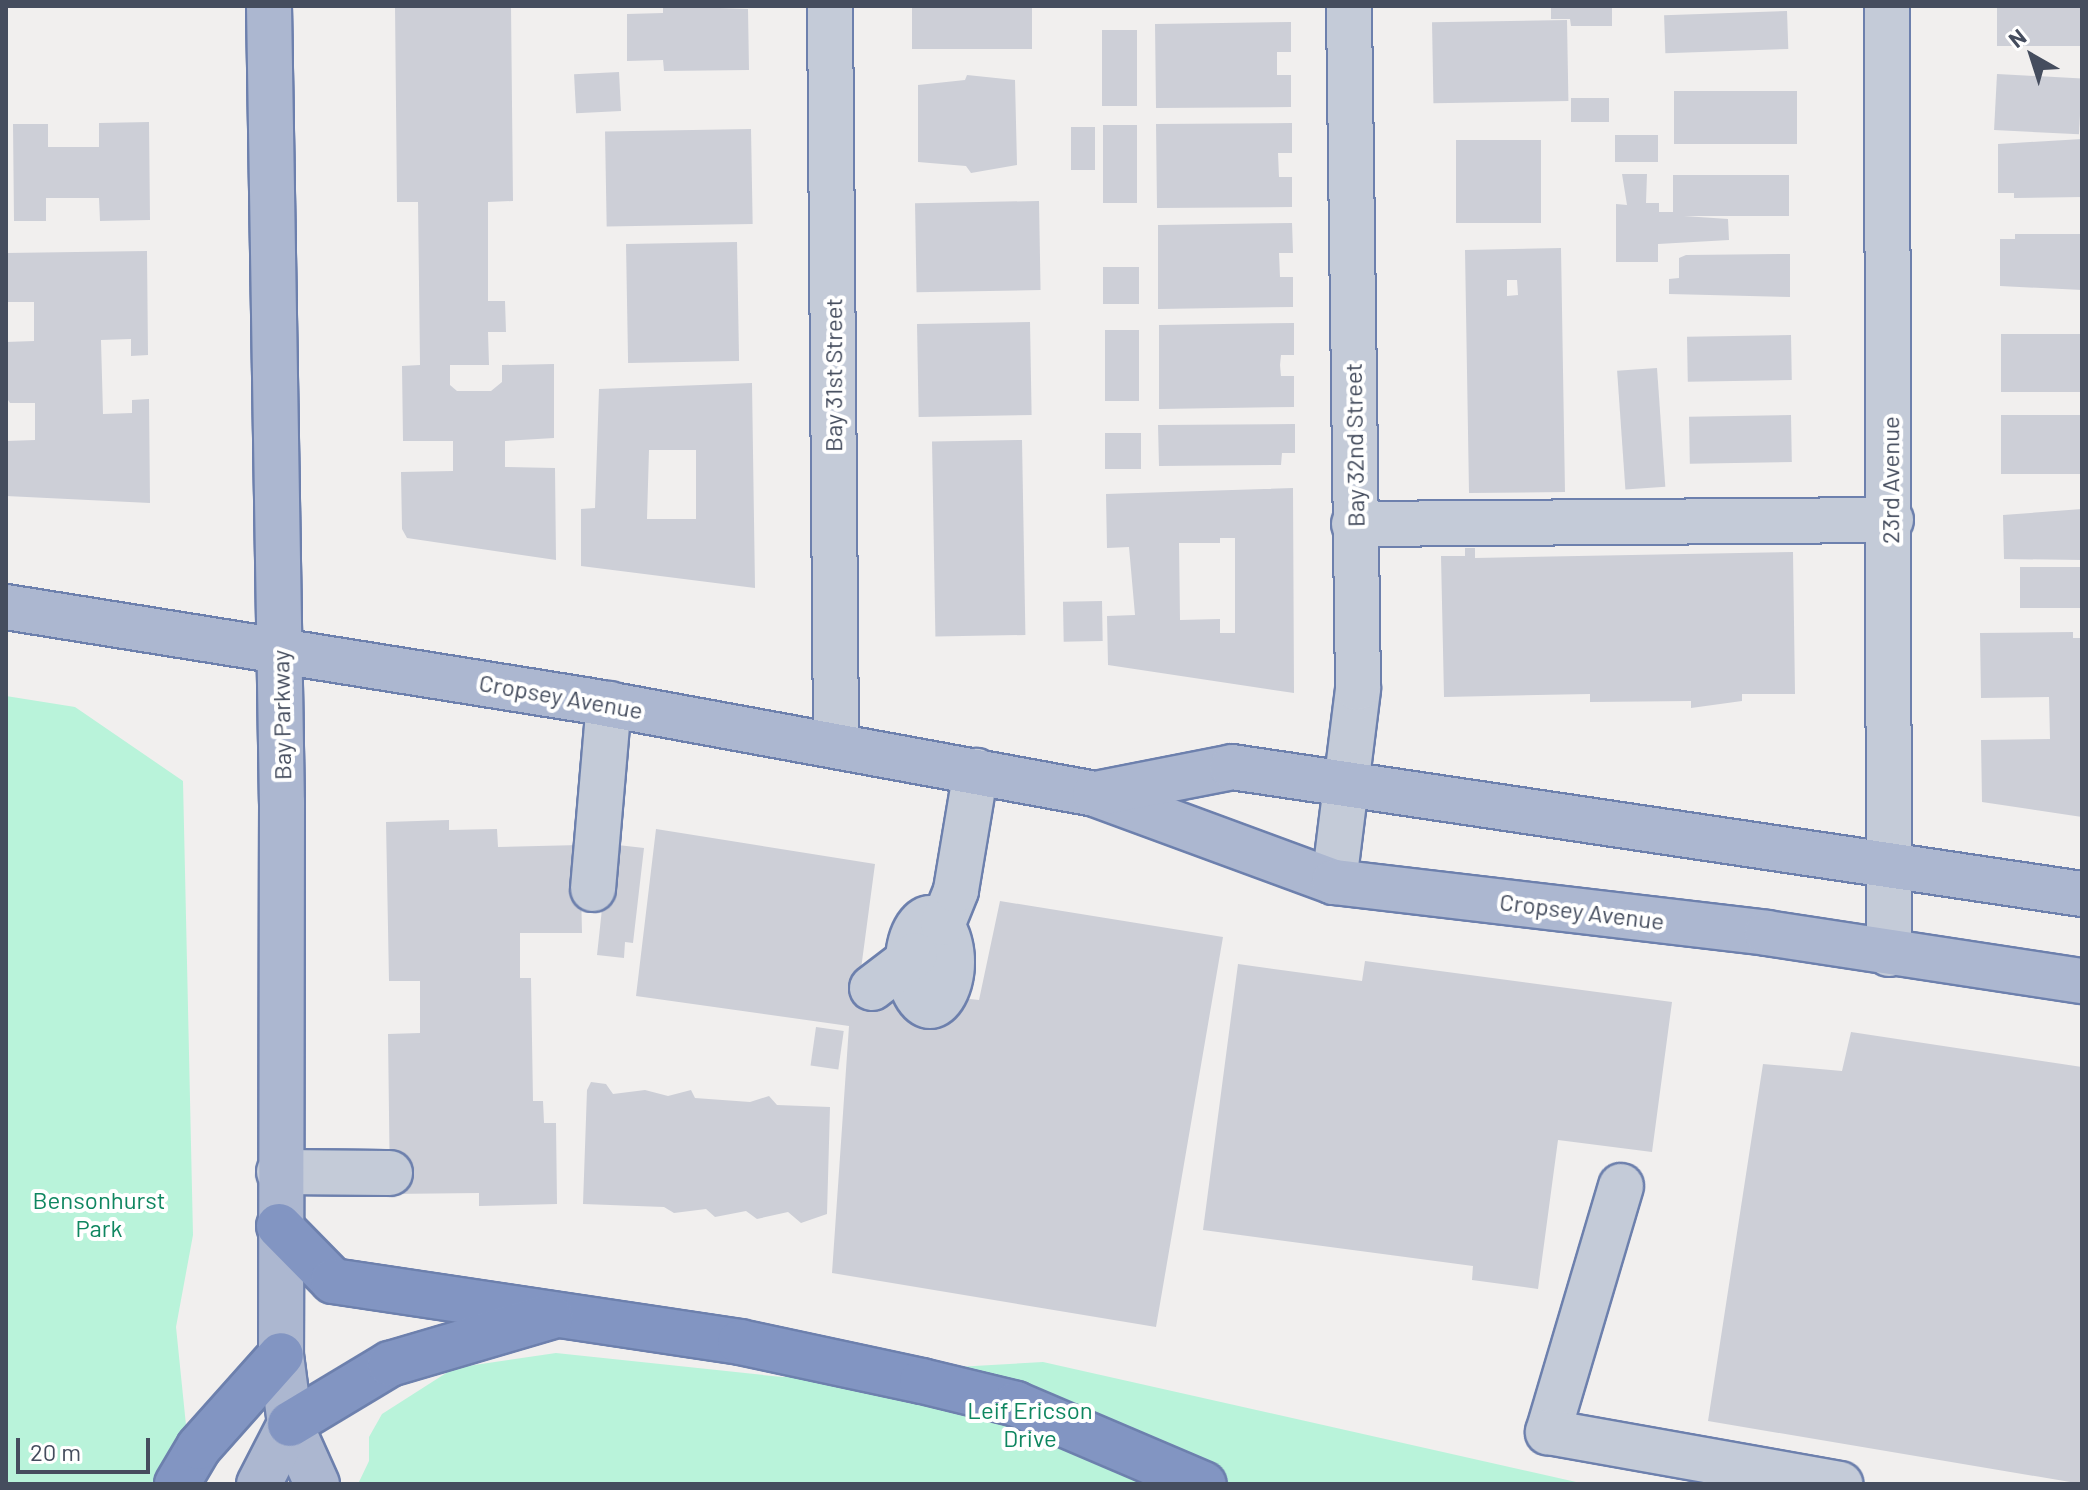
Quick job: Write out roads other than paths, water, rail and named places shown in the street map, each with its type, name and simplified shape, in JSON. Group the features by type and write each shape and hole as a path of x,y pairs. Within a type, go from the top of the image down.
{"highway":[{"path":"279,1226 333,1281 564,1313 740,1342 1016,1404 1204,1484"},
{"path":"290,1424 390,1364 564,1313"},
{"path":"177,1484 199,1447 281,1355"}],"main road":[{"name":"Bay Parkway","path":"269,6 280,649 281,1355 290,1424 317,1484"},
{"name":"Cropsey Avenue","path":"12,611 280,649 609,704 1095,794 1334,882 1767,933 2082,981"},
{"name":"Cropsey Avenue","path":"1095,794 1232,767 2082,894"},
{"path":"259,1484 290,1424"}],"street":[{"name":"Bay 31st Street","path":"830,6 836,744"},
{"name":"Bay 32nd Street","path":"1334,882 1358,688 1349,6"},
{"name":"23rd Avenue","path":"1887,6 1891,520 1889,954"},
{"path":"1354,524 1891,520"},
{"path":"593,889 609,704"},
{"path":"872,988 929,939 956,890 976,771"},
{"path":"279,1172 390,1173"},
{"path":"1621,1186 1548,1432 1840,1484"}],"park label":[{"name":"Bensonhurst Park","path":"99,1214"},
{"name":"Leif Ericson Drive","path":"1030,1424"}]}
